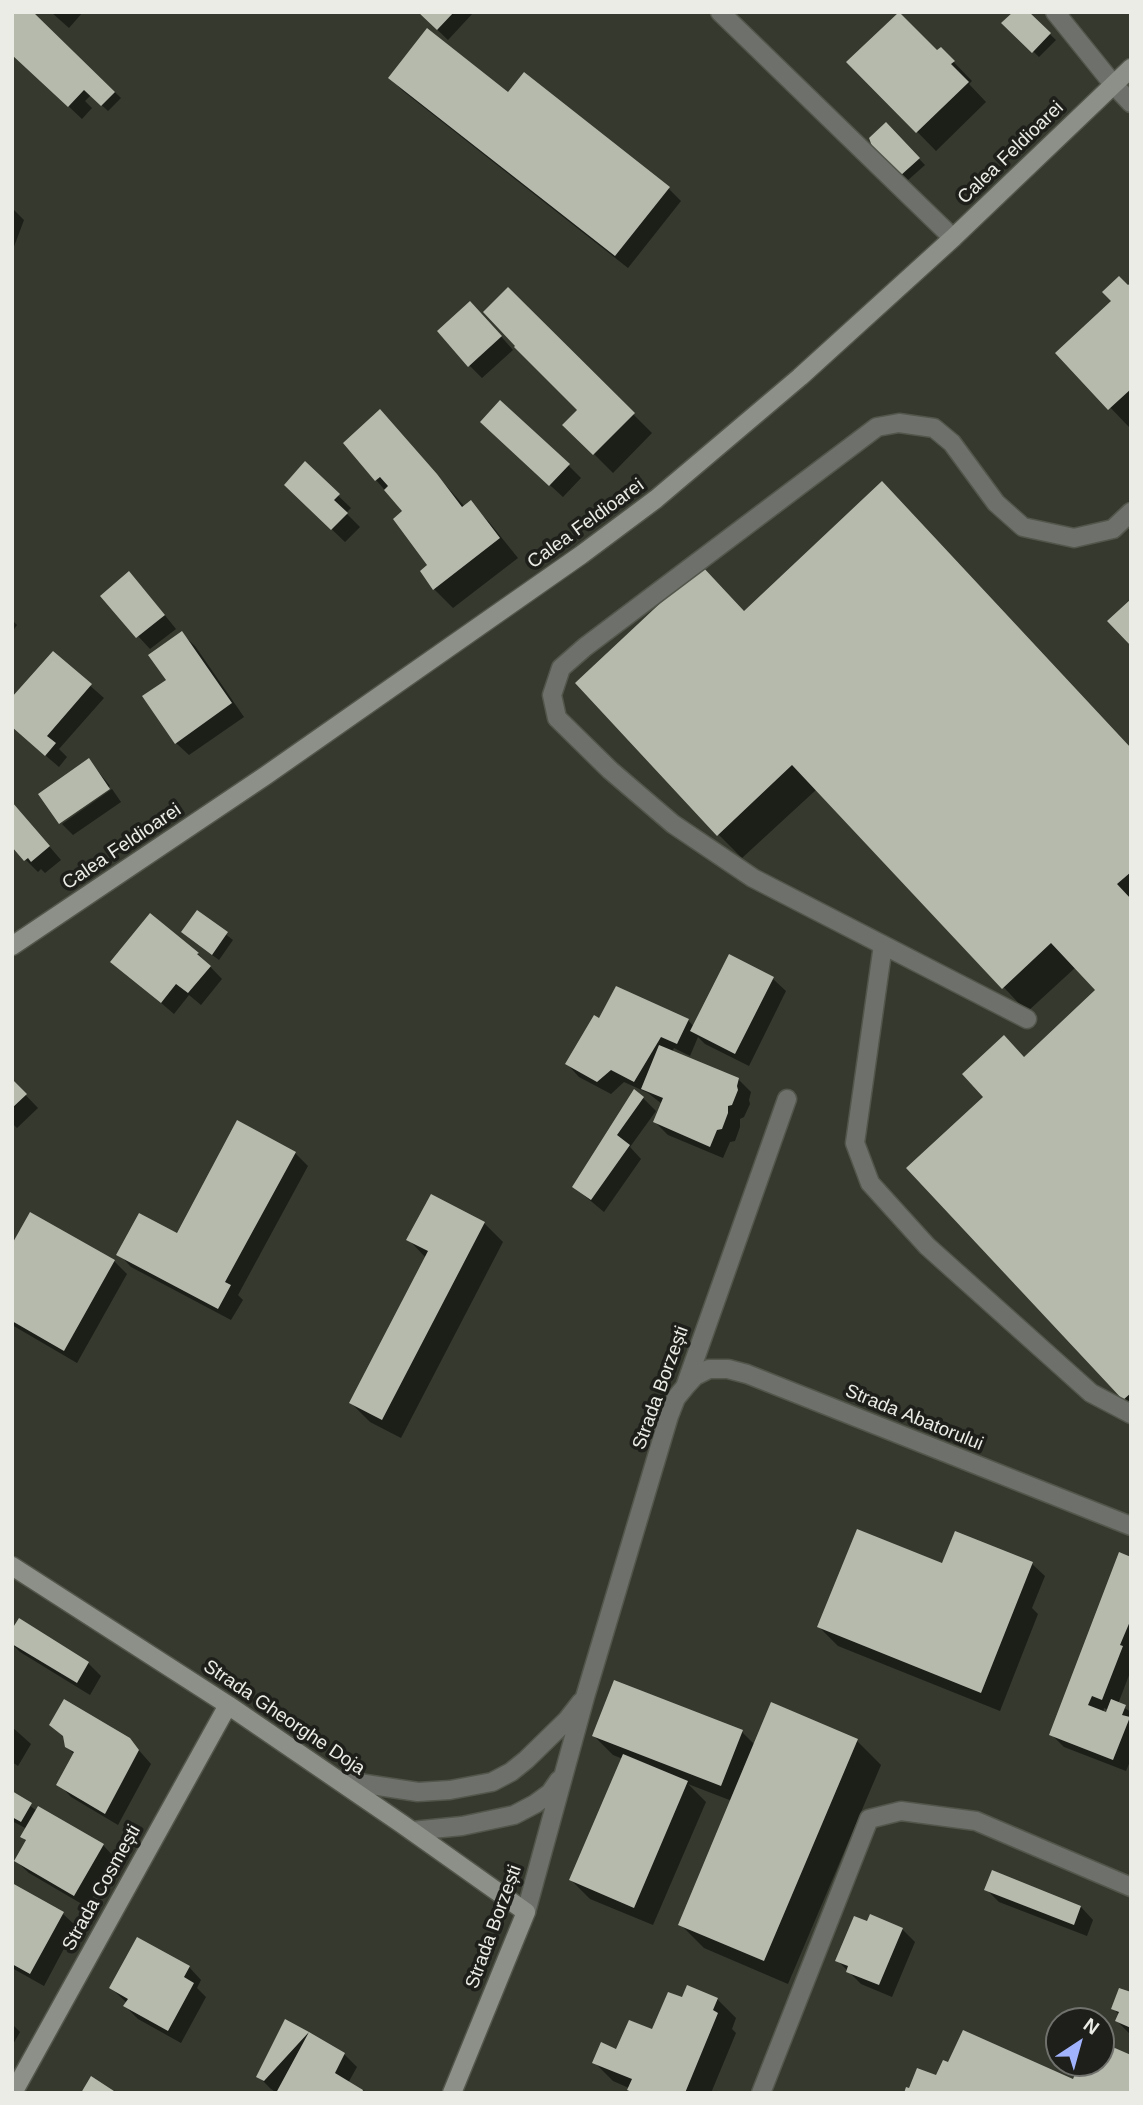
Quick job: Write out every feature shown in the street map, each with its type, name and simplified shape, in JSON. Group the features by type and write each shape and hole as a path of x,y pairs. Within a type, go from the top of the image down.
{"main road":[{"name":"Calea Feldioarei","path":"12,946 276,768 581,555 656,499 800,377 953,238 1131,68"},
{"name":"Strada Gheorghe Doja","path":"12,1566 228,1705 526,1912"},
{"name":"Strada Cosmești","path":"13,2093 228,1705"},
{"name":"Strada Borzești","path":"452,2093 526,1912"}],"street":[{"path":"1055,12 1131,103"},
{"path":"728,15 953,238"},
{"path":"1027,1019 753,878 673,824 610,770 557,718 552,695 561,668 596,639 877,427 900,422 934,428 952,443 996,503 1023,527 1074,538 1113,529 1131,512"},
{"path":"883,945 855,1143 870,1183 927,1246 1091,1393 1131,1414"},
{"name":"Strada Borzești","path":"526,1912 585,1696 669,1416 676,1398 685,1387 787,1099"},
{"name":"Strada Abatorului","path":"685,1387 695,1376 709,1369 728,1368 1131,1527"},
{"name":"Strada Borzești","path":"339,1780 418,1792 450,1790 492,1782 526,1760 560,1727 585,1696"},
{"name":"Strada Borzești","path":"412,1831 462,1826 514,1815 550,1793 565,1771"},
{"path":"761,2093 869,1819 901,1811 976,1821 1131,1887"}],"building":[{"path":"12,12 33,12 115,92 101,106 84,90 68,107 12,55"},
{"path":"418,12 454,12 437,30"},
{"path":"899,12 937,50 941,47 955,61 951,64 969,82 916,133 846,62"},
{"path":"1013,12 1029,12 1051,33 1032,53 1001,23"},
{"path":"427,28 508,92 524,72 670,187 615,256 388,78"},
{"path":"886,122 920,158 900,176 873,149 869,138"},
{"path":"1119,276 1128,285 1131,283 1131,389 1108,410 1055,353 1111,301 1102,292"},
{"path":"508,287 635,413 593,455 562,425 577,410 483,312"},
{"path":"470,301 502,336 468,367 437,331"},
{"path":"500,400 570,464 549,486 480,422"},
{"path":"380,409 462,507 471,500 500,538 433,590 420,571 427,565 393,519 402,511 384,490 388,486 380,477 375,481 343,443"},
{"path":"305,461 340,494 334,500 348,513 331,530 284,485"},
{"path":"882,481 1131,748 1131,872 1117,884 1131,899 1131,1393 1123,1400 906,1168 983,1097 962,1074 1004,1035 1024,1057 1095,990 1051,943 1002,989 792,765 717,836 575,683 701,565 744,611"},
{"path":"129,571 165,615 136,638 100,596"},
{"path":"1131,599 1131,646 1107,621"},
{"path":"182,631 232,703 175,744 142,696 166,680 148,655"},
{"path":"53,651 92,684 47,736 56,743 45,756 12,727 12,697"},
{"path":"89,758 110,789 59,824 38,794"},
{"path":"12,802 50,846 31,862 28,858 24,861 12,847"},
{"path":"197,910 228,932 212,955 181,932"},
{"path":"150,913 211,966 188,993 176,984 161,1003 110,962"},
{"path":"729,954 774,977 735,1054 690,1031"},
{"path":"616,986 689,1019 677,1044 661,1037 634,1082 611,1070 597,1082 565,1064 594,1015 599,1018"},
{"path":"659,1045 739,1078 738,1090 732,1105 728,1106 722,1129 717,1130 710,1147 653,1122 663,1098 641,1089"},
{"path":"12,1079 27,1094 12,1108"},
{"path":"634,1089 644,1097 617,1135 630,1145 591,1200 572,1187"},
{"path":"237,1120 296,1152 225,1282 231,1285 218,1309 116,1255 139,1213 177,1233"},
{"path":"431,1194 485,1222 382,1420 349,1403 428,1251 406,1240"},
{"path":"30,1212 115,1260 64,1351 12,1321 12,1244"},
{"path":"857,1529 942,1563 955,1531 1033,1562 981,1693 817,1627"},
{"path":"1119,1552 1131,1557 1131,1619 1102,1700 1092,1696 1088,1705 1106,1712 1111,1699 1126,1705 1122,1715 1130,1717 1113,1760 1049,1735"},
{"path":"19,1618 89,1662 77,1683 12,1644 12,1629"},
{"path":"614,1680 743,1730 721,1786 592,1736"},
{"path":"64,1699 130,1738 139,1750 105,1814 56,1785 74,1752 65,1747 63,1736 49,1725"},
{"path":"771,1702 858,1739 764,1961 678,1925"},
{"path":"623,1754 688,1781 634,1908 569,1880"},
{"path":"12,1791 32,1803 21,1822 12,1817"},
{"path":"38,1806 104,1844 74,1896 14,1861 26,1840 20,1837"},
{"path":"992,1870 1081,1906 1074,1925 984,1890"},
{"path":"12,1883 64,1912 30,1974 12,1964"},
{"path":"870,1914 903,1928 879,1985 846,1972 848,1966 835,1961 854,1916 867,1921"},
{"path":"137,1937 190,1966 184,1977 194,1983 168,2031 123,2006 128,1999 109,1988"},
{"path":"687,1985 718,1998 713,2010 718,2013 685,2093 634,2093 627,2090 632,2079 592,2063 601,2042 616,2049 629,2020 652,2029 668,1992 682,1997"},
{"path":"1119,1988 1131,1992 1131,2028 1115,2021 1119,2012 1112,2007"},
{"path":"285,2019 309,2032 264,2081 256,2077"},
{"path":"963,2030 1045,2067 1045,2077 1115,2077 1115,2048 1131,2055 1131,2093 904,2093 906,2087 909,2088 917,2068 936,2075 943,2060 948,2062"},
{"path":"309,2032 345,2053 335,2073 363,2090 362,2093 276,2093"},
{"path":"91,2076 117,2093 81,2093"}]}
